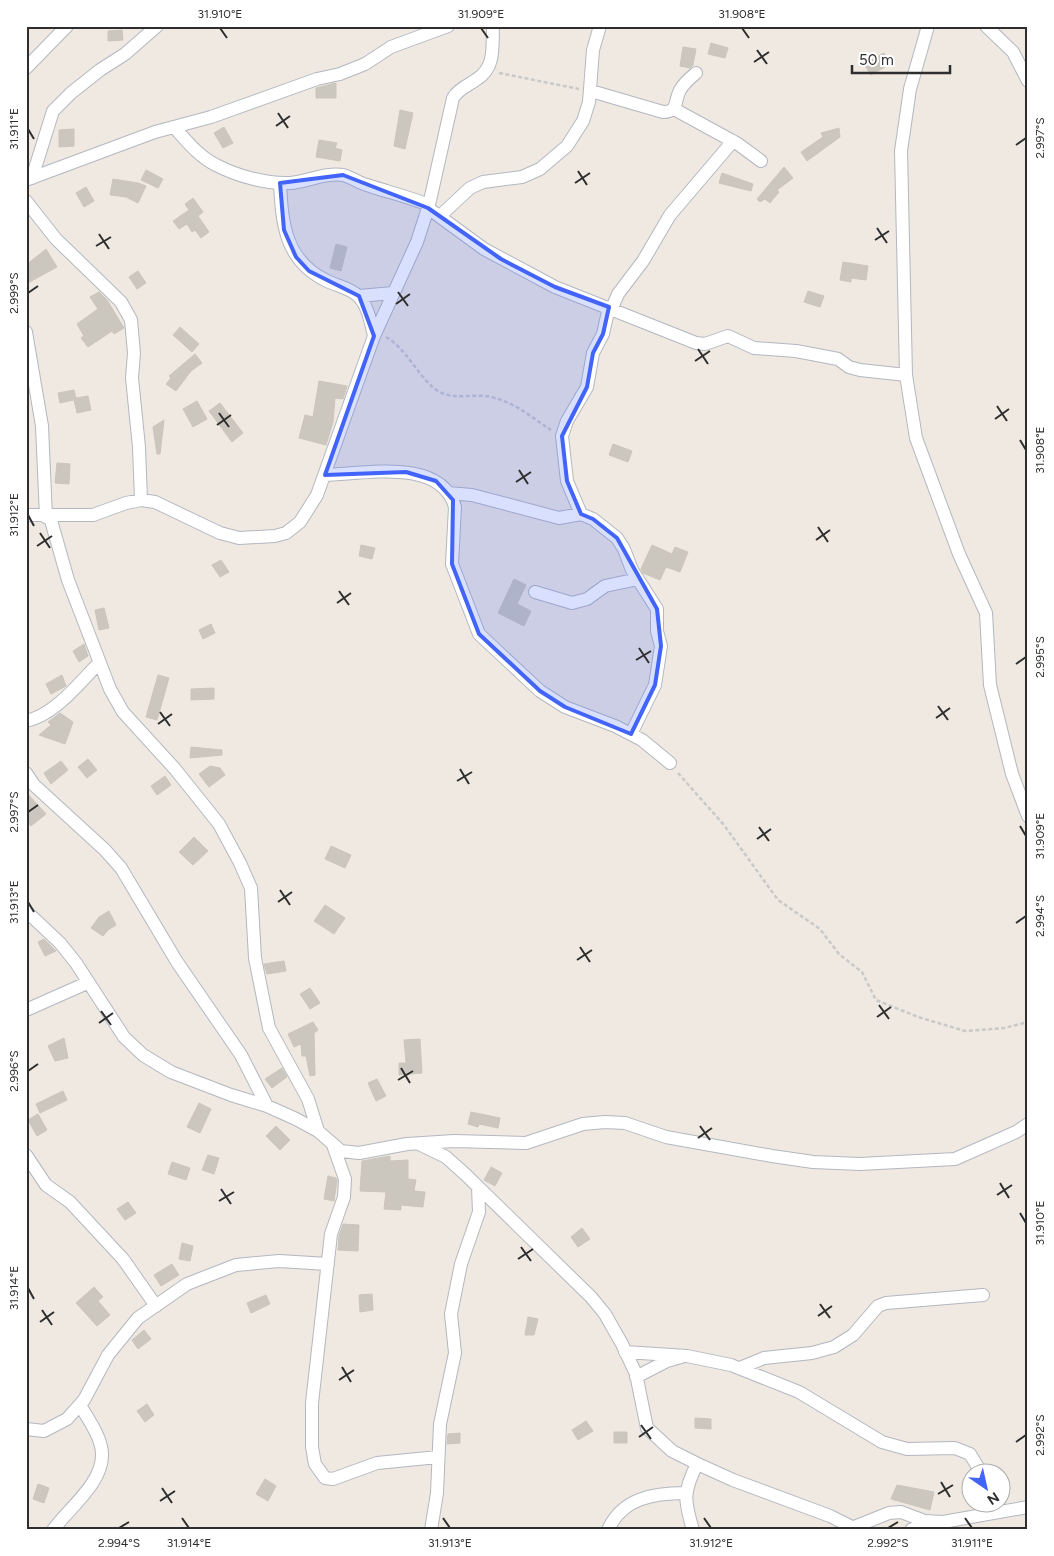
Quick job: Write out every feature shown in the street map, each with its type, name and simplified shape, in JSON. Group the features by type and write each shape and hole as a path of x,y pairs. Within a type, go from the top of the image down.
{"street":[{"path":"26,68 68,26"},
{"path":"157,26 125,54 100,70 71,93 53,111 32,157 29,179 174,127 317,79 340,74 365,64 391,47 448,26"},
{"path":"26,515 48,517 93,515 126,502 141,500 155,502 220,533 239,538 267,538 286,532 300,522 317,495 375,334 417,242 429,206 452,98 464,86 488,71 492,60 493,26"},
{"path":"440,216 470,188 483,182 522,177 540,169 567,146 583,121 591,91 593,50 600,26"},
{"path":"928,26 910,89 901,151 906,375 916,438 959,554 986,613 990,685 1012,774 1028,816"},
{"path":"986,26 1013,52 1028,81"},
{"path":"591,91 663,112 670,112 674,109 681,88 696,73"},
{"path":"674,109 733,141 761,161"},
{"path":"174,127 199,153 215,165 239,174 289,183 321,176 343,175 368,186 398,193 429,206 484,249 555,287 611,307 696,342 705,344 728,336 754,348 796,351 838,359 849,367 860,370 906,375"},
{"path":"581,514 567,481 562,436 567,421 587,387 593,354 603,334 611,307 618,294 643,261 670,215 733,141"},
{"path":"280,182 284,230 296,257 310,271 359,296 364,304 375,334"},
{"path":"26,201 56,239 121,302 131,320 134,352 132,387 139,447 141,500"},
{"path":"359,296 393,293"},
{"path":"26,332 42,426 48,517 98,663 123,712 175,769 218,824 240,863 251,888 255,958 269,1028 308,1099 318,1131"},
{"path":"324,475 406,472 422,474 436,481 448,492 455,507 452,564 479,634 540,691 565,707 631,734 670,763"},
{"path":"448,492 472,496 559,518 581,514 593,518 617,538 638,579 657,609 657,631 661,646 655,685 631,734"},
{"path":"535,592 572,603 586,599 605,586 638,579"},
{"path":"26,721 35,719 50,710 98,663"},
{"path":"26,773 34,785 105,850 121,868 177,962 241,1055 267,1106"},
{"path":"26,911 60,943 124,1037 143,1055 171,1072 267,1106 318,1131 340,1150 359,1153 454,1141 526,1143 583,1124 605,1122 624,1123 666,1136 772,1156 813,1162 860,1164 956,1159 1016,1132 1028,1124"},
{"path":"26,1010 87,983"},
{"path":"419,1144 446,1157 591,1297 605,1314 626,1352 636,1377 648,1428 672,1450 697,1464 733,1480 856,1528 889,1512 901,1512 928,1522 943,1522 970,1514"},
{"path":"333,1145 345,1179 344,1197 331,1234 312,1403 312,1447 320,1474 325,1478 333,1479 377,1463 438,1457"},
{"path":"26,1154 46,1185 70,1202 123,1259 156,1306"},
{"path":"431,1530 438,1493 440,1424 455,1353 451,1314 455,1288 479,1212 478,1187"},
{"path":"26,1429 44,1431 67,1419 80,1405 108,1355 138,1318 187,1284 236,1265 279,1261 328,1264"},
{"path":"740,1368 764,1358 812,1353 834,1347 853,1335 878,1306 886,1303 983,1295"},
{"path":"626,1352 686,1356 740,1368 800,1392 882,1442 907,1449 955,1448 970,1454 976,1464"},
{"path":"636,1377 667,1361 686,1356"},
{"path":"53,1530 92,1483 101,1467 102,1452 80,1405"},
{"path":"693,1530 685,1506 685,1492 697,1464"},
{"path":"608,1530 619,1512 629,1504 656,1494 685,1492"},
{"path":"1012,1507 1028,1507"},
{"path":"911,1530 928,1522"}],"path":[{"path":"488,71 591,91"},
{"path":"375,334 401,347 432,387 442,394 456,397 490,397 512,403 562,436"},
{"path":"670,763 730,833 778,900 820,929 839,954 862,972 876,1000 918,1017 965,1031 1004,1028 1028,1022"}],"highlighted area":[{"path":"343,175 428,208 501,259 555,287 609,307 603,334 593,353 587,387 562,436 567,481 581,514 593,519 617,538 657,609 661,646 655,685 631,734 565,707 540,691 479,634 452,564 453,500 436,481 406,472 325,475 374,336 359,296 309,271 296,257 284,230 280,183"}],"building":[{"path":"122,30 123,40 108,41 108,31"},
{"path":"711,43 728,48 725,58 708,54"},
{"path":"683,47 696,49 693,65 690,68 680,66"},
{"path":"884,53 890,64 871,75 864,64"},
{"path":"336,83 336,98 316,98 316,88"},
{"path":"400,110 413,113 405,149 394,146"},
{"path":"224,127 233,143 223,148 214,133"},
{"path":"839,128 840,137 807,161 801,152 823,137 821,133"},
{"path":"74,129 74,146 59,147 59,130"},
{"path":"319,140 337,143 335,148 342,150 340,161 316,157"},
{"path":"784,167 793,178 777,190 779,192 770,203 765,199 760,202 757,199"},
{"path":"146,170 163,179 158,188 141,180"},
{"path":"722,173 753,184 751,191 719,183"},
{"path":"113,179 146,186 138,203 126,197 110,195"},
{"path":"86,187 94,201 84,207 76,193"},
{"path":"193,198 203,212 198,216 209,232 201,238 195,230 192,232 187,224 179,229 173,221 189,210 185,204"},
{"path":"336,244 347,247 341,271 330,268"},
{"path":"46,249 57,267 26,284 26,265"},
{"path":"843,262 868,266 866,280 851,278 851,282 840,280"},
{"path":"138,271 146,283 137,289 129,277"},
{"path":"808,291 824,296 820,307 804,302"},
{"path":"99,292 107,300 124,328 114,334 112,331 88,347 81,338 84,336 77,324 98,309 90,297"},
{"path":"180,327 199,344 192,352 173,335"},
{"path":"195,354 202,363 191,371 176,391 166,384 171,378 169,376"},
{"path":"319,381 347,386 343,399 335,398 333,422 326,445 299,438 305,415 313,417"},
{"path":"74,390 76,398 88,396 91,410 77,413 74,400 60,403 58,393"},
{"path":"197,401 207,419 193,427 183,409"},
{"path":"220,403 243,433 232,442 209,411"},
{"path":"164,420 160,454 157,454 153,427"},
{"path":"613,444 632,451 628,462 609,455"},
{"path":"57,463 70,464 69,484 55,483"},
{"path":"361,545 375,548 372,559 359,556"},
{"path":"652,545 672,554 675,547 688,552 680,572 666,567 660,580 643,573 641,569"},
{"path":"221,560 229,572 220,577 212,565"},
{"path":"514,579 526,585 517,604 531,611 524,626 498,613"},
{"path":"104,608 109,628 99,630 95,610"},
{"path":"211,624 215,633 203,639 199,630"},
{"path":"84,644 88,656 79,662 73,651"},
{"path":"62,675 66,686 51,694 46,684"},
{"path":"158,675 169,678 157,720 146,717"},
{"path":"214,688 214,699 191,700 191,689"},
{"path":"60,713 73,722 65,744 39,735 51,725 48,722"},
{"path":"191,747 222,750 222,755 190,758"},
{"path":"88,759 97,770 87,778 78,767"},
{"path":"61,761 68,770 51,784 44,773"},
{"path":"210,766 220,768 225,775 209,787 199,774"},
{"path":"165,776 171,785 157,795 151,786"},
{"path":"26,792 46,814 31,826 26,821"},
{"path":"194,837 208,851 193,865 179,852"},
{"path":"331,846 351,855 345,868 325,859"},
{"path":"325,905 345,918 334,934 314,921"},
{"path":"109,911 116,925 103,936 91,928 99,917"},
{"path":"44,939 56,951 45,956 38,942"},
{"path":"284,961 286,971 267,974 264,964"},
{"path":"310,988 320,1003 310,1009 300,994"},
{"path":"313,1022 318,1030 314,1033 315,1075 310,1076 306,1056 302,1056 301,1044 294,1047 288,1034"},
{"path":"64,1038 68,1058 55,1061 48,1046"},
{"path":"420,1039 422,1073 399,1075 399,1063 406,1063 404,1040"},
{"path":"282,1068 287,1077 272,1088 265,1079"},
{"path":"377,1079 386,1096 376,1101 368,1083"},
{"path":"63,1091 67,1100 40,1113 36,1104"},
{"path":"199,1103 211,1109 200,1133 187,1127"},
{"path":"471,1112 500,1118 498,1128 479,1124 478,1127 468,1124"},
{"path":"38,1114 47,1130 37,1136 28,1120"},
{"path":"276,1126 290,1140 280,1150 266,1136"},
{"path":"208,1155 219,1158 214,1174 202,1170"},
{"path":"390,1156 390,1161 408,1160 408,1179 416,1180 414,1191 425,1192 423,1207 401,1205 401,1210 384,1209 386,1192 360,1191 362,1161"},
{"path":"172,1162 190,1168 186,1180 168,1174"},
{"path":"491,1167 502,1173 495,1186 484,1180"},
{"path":"328,1176 337,1180 334,1201 324,1199"},
{"path":"128,1202 136,1213 125,1220 117,1209"},
{"path":"343,1224 359,1225 358,1251 338,1250 339,1236"},
{"path":"582,1228 590,1239 578,1247 571,1237"},
{"path":"182,1243 193,1246 190,1261 179,1259"},
{"path":"172,1264 179,1275 161,1286 154,1275"},
{"path":"94,1287 103,1297 98,1301 110,1315 97,1326 76,1303"},
{"path":"372,1294 373,1310 360,1312 359,1295"},
{"path":"266,1295 270,1304 251,1313 247,1303"},
{"path":"528,1317 538,1319 534,1335 525,1335"},
{"path":"144,1330 151,1339 138,1349 132,1340"},
{"path":"147,1404 154,1415 145,1422 137,1411"},
{"path":"695,1418 711,1419 711,1429 695,1428"},
{"path":"586,1421 593,1431 578,1440 572,1430"},
{"path":"614,1432 627,1432 627,1443 614,1443"},
{"path":"460,1433 460,1443 447,1444 448,1434"},
{"path":"265,1479 276,1486 268,1501 256,1494"},
{"path":"38,1484 49,1488 44,1503 33,1499"},
{"path":"897,1485 934,1492 930,1510 891,1499"}]}
